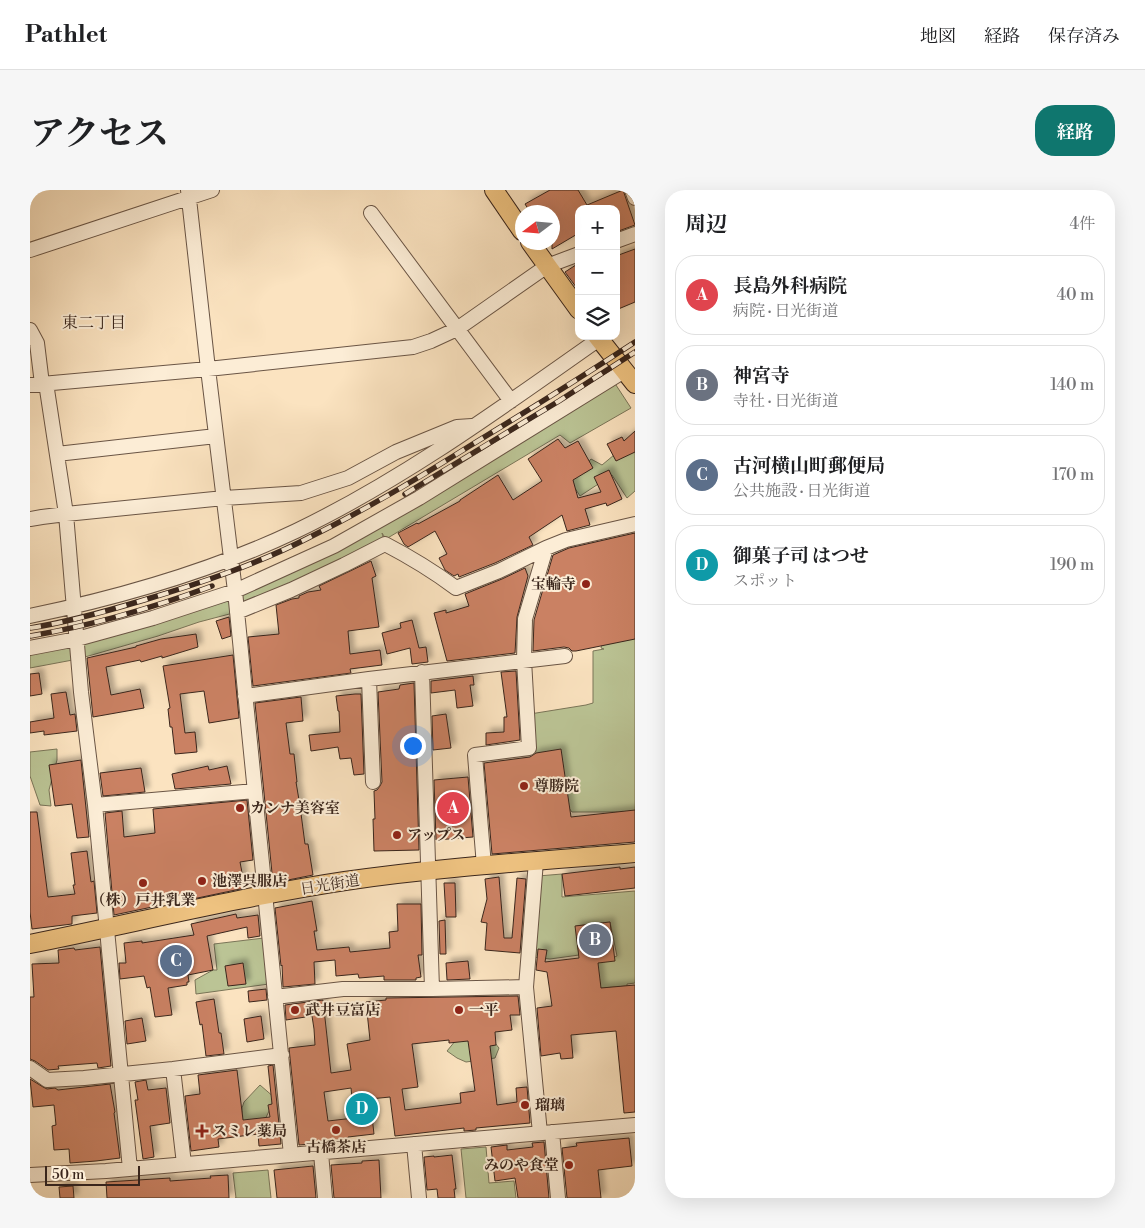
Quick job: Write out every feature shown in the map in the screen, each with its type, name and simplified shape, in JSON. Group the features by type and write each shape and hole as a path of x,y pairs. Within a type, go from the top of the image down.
{"main road":[{"path":"494,190 515,221"},
{"path":"536,250 575,304"},
{"path":"600,340 635,384"},
{"name":"日光街道","path":"30,944 265,895 345,881 429,871 635,853"}],"street":[{"path":"30,250 188,194 212,190"},
{"path":"632,190 635,198"},
{"path":"188,194 235,590 291,1155"},
{"path":"371,213 511,401"},
{"path":"620,240 635,234"},
{"path":"39,384 208,369 413,347 457,329 547,266 575,256"},
{"path":"30,330 37,343 39,384 57,454 66,514 81,692 95,805 130,1169"},
{"path":"30,616 74,607 146,588 231,559 296,531 368,493 450,443 595,340"},
{"path":"30,648 76,639 153,618 235,590 334,546 418,498 624,371"},
{"path":"30,520 66,514 224,498 301,493 348,478 396,452 457,427 475,425"},
{"path":"57,454 216,436"},
{"path":"237,612 291,590 385,544 411,557 456,588 566,540 635,524"},
{"path":"484,866 475,755 529,748 524,660 525,619 546,548"},
{"path":"245,696 422,672 565,656"},
{"path":"422,672 432,989"},
{"path":"369,679 373,782"},
{"path":"95,805 254,791"},
{"path":"536,861 526,987 546,1133 558,1198"},
{"path":"275,997 343,989 526,987"},
{"path":"30,1080 84,1078 282,1055"},
{"path":"30,1068 47,1080"},
{"path":"173,1069 184,1164"},
{"path":"30,1175 130,1169 635,1125"},
{"path":"414,1144 419,1198"},
{"path":"321,1153 325,1198"}],"green space":[{"path":"614,382 631,408 570,443 560,435 386,539 382,533 385,544 237,612 78,659 30,668 30,648 153,618 334,546"},
{"path":"626,445 635,452 635,491 627,498 612,475 580,496 571,482 591,459 602,465"},
{"path":"635,605 635,812 572,812 534,763 530,714 593,703 593,651 604,649 601,648 607,621"},
{"path":"57,749 57,760 49,790 51,806 40,805 30,776 30,752"},
{"path":"562,874 562,897 635,891 635,983 627,984 627,986 550,992 553,987 597,979 598,963 617,956 610,922 576,926 579,955 550,959 532,957 538,876"},
{"path":"264,938 269,984 196,994 195,980 213,970 217,970 214,944"},
{"path":"456,1040 494,1042 499,1048 495,1058 466,1062 447,1051"},
{"path":"260,1085 275,1098 263,1124 243,1122 242,1108 244,1102"},
{"path":"486,1147 489,1183 514,1181 516,1198 466,1198 461,1149"},
{"path":"268,1170 271,1198 236,1198 233,1173"}],"building":[{"path":"550,190 578,190 587,205 575,205 575,235 560,244 560,205 525,204"},
{"path":"623,190 635,225 620,231 620,205 587,205"},
{"path":"635,249 635,302 620,308 620,295 620,255"},
{"path":"575,266 575,286 565,272"},
{"path":"635,431 635,452 616,461 607,444 622,437 624,441"},
{"path":"558,439 565,448 578,441 593,468 573,480 578,498 601,492 594,477 609,470 622,499 607,506 606,503 585,509 590,525 567,531 562,515 529,537 533,545 459,577 458,574 454,576 445,570 439,558 447,554 435,531 408,547 404,544 398,533 460,501 498,475 513,500 542,481 528,459"},
{"name":"宝輪寺","path":"635,533 635,639 576,651 564,647 533,651 534,620 553,555 569,548"},
{"path":"371,561 376,576 372,578 379,627 348,631 350,654 380,650 382,665 350,669 351,673 253,686 248,637 279,634 276,605 299,598 299,596 308,592 321,590 319,586"},
{"path":"525,568 528,576 517,617 515,653 447,661 434,613 446,610 446,613 469,606 465,594"},
{"path":"229,617 231,636 222,639 216,621"},
{"path":"412,620 419,648 426,647 428,662 412,664 410,648 387,654 382,633 401,628 400,623"},
{"path":"196,634 198,647 162,658 162,656 141,662 140,660 106,667 111,695 140,689 144,708 93,717 87,658 136,647 161,639"},
{"path":"233,655 239,718 209,723 204,691 180,694 185,733 195,732 197,752 175,754 163,666"},
{"path":"516,671 520,740 486,745 486,733 504,732 504,717 507,717 501,672"},
{"path":"39,673 42,694 30,696 30,674"},
{"path":"473,676 474,685 470,685 473,706 457,708 455,690 431,693 431,681"},
{"path":"414,683 419,850 374,851 374,791 377,790 382,782 378,692 399,689 400,685"},
{"path":"66,692 70,715 75,714 77,731 44,735 44,731 30,733 30,722 54,718 51,694"},
{"path":"361,694 364,774 354,775 351,758 340,759 338,747 311,751 309,735 340,732 336,696"},
{"path":"301,697 303,721 286,723 290,754 294,754 305,844 308,844 313,875 273,883 255,703"},
{"path":"446,714 451,748 433,750 432,716"},
{"name":"尊勝院","path":"561,749 571,817 635,810 635,842 492,854 484,763 530,757 536,753"},
{"path":"81,760 89,837 77,838 72,804 55,806 49,765"},
{"path":"208,766 209,770 227,766 231,784 175,789 172,774"},
{"path":"141,768 145,792 103,796 100,773"},
{"path":"468,777 473,837 436,840 434,780"},
{"path":"247,800 253,860 240,862 245,888 188,900 187,894 155,898 157,906 114,915 105,813 122,811 124,837 155,833 153,809"},
{"path":"30,812 37,812 48,897 75,894 71,853 87,851 91,882 94,881 97,913 72,916 72,924 32,929 30,912"},
{"path":"620,867 620,869 635,867 635,888 565,896 562,874"},
{"path":"499,877 504,938 512,938 517,878 526,879 520,953 485,950 487,923 481,922 487,899 485,879"},
{"path":"444,883 455,883 456,917 446,917"},
{"path":"312,901 317,931 314,931 317,950 349,947 350,952 390,948 389,932 398,931 397,904 421,904 422,955 418,955 421,977 416,978 416,980 384,980 384,976 359,978 358,974 336,976 335,960 314,962 315,984 283,987 275,908"},
{"path":"236,914 237,918 258,915 260,936 248,938 247,927 207,936 213,970 188,975 189,982 187,982 187,985 168,988 172,1015 155,1017 150,987 147,988 144,976 120,979 119,963 126,963 124,943 142,941 142,943 194,935 191,924"},
{"path":"445,920 446,954 440,954 439,921"},
{"path":"610,922 615,961 598,963 601,988 635,985 635,1112 624,1113 616,1031 571,1035 573,1058 561,1059 560,1053 541,1056 537,1008 552,1006 547,972 536,970 538,949 547,950 545,962 579,958 575,926"},
{"path":"100,947 111,1066 98,1068 97,1063 58,1066 59,1069 48,1070 30,1059 30,997 34,997 32,964 59,963 58,950"},
{"path":"468,961 470,979 447,980 446,963"},
{"path":"243,963 246,984 228,986 225,966"},
{"path":"266,989 267,1000 249,1002 248,991"},
{"path":"518,996 520,1015 510,1015 512,1030 495,1032 496,1045 490,1046 497,1105 517,1102 516,1088 527,1087 530,1123 476,1128 476,1130 464,1131 464,1128 395,1136 390,1097 370,1099 374,1134 299,1145 289,1048 315,1045 314,1029 312,1016 286,1020 285,1005 323,1000 331,1073 351,1070 347,1044 370,1040 366,1002 386,1000 386,998","holes":["449,1040 449,1043 468,1041 475,1091 460,1093 461,1103 405,1110 402,1089 418,1087 412,1044","351,1088 354,1118 328,1121 324,1092"]},
{"path":"214,999 224,1054 206,1056 202,1024 200,1025 196,1002"},
{"path":"261,1016 264,1039 247,1042 244,1019"},
{"path":"142,1018 146,1041 127,1044 125,1021"},
{"path":"273,1065 281,1144 259,1146 258,1134 218,1139 219,1147 191,1151 185,1096 200,1094 198,1075 237,1070 243,1120 270,1117 268,1105 272,1104 268,1066"},
{"path":"30,1079 47,1089 55,1088 58,1090 110,1084 120,1158 70,1163 69,1149 54,1150 52,1126 56,1125 54,1105 33,1107"},
{"path":"146,1080 148,1090 166,1088 170,1123 150,1126 154,1157 143,1159 135,1100 138,1100 135,1082"},
{"path":"629,1138 632,1166 598,1170 601,1198 567,1198 562,1148 577,1146 576,1143"},
{"path":"544,1142 549,1198 518,1198 515,1178 495,1181 491,1147 507,1145 507,1150 533,1147 532,1143"},
{"path":"452,1155 456,1189 454,1189 455,1198 438,1198 437,1189 427,1190 424,1157"},
{"path":"379,1160 381,1198 334,1198 331,1165"},
{"path":"313,1166 316,1198 277,1198 274,1170"},
{"path":"228,1175 229,1198 107,1198 106,1182 170,1178 170,1181"},
{"path":"73,1186 74,1198 60,1198 59,1187"}],"railway":[{"path":"30,628 88,616 165,594 208,580 290,547 351,516 410,482 635,342"},
{"path":"405,494 559,401 635,352"},
{"path":"30,636 122,615 212,586"}],"place":[{"name":"宝輪寺","path":"586,584"},
{"name":"尊勝院","path":"524,786"},
{"name":"カンナ美容室","path":"240,808"},
{"name":"長島外科病院","path":"453,808"},
{"name":"アップス","path":"397,835"},
{"name":"池澤呉服店","path":"202,881"},
{"name":"（株）戸井乳業","path":"143,883"},
{"name":"神宮寺","path":"595,940"},
{"name":"古河横山町郵便局","path":"176,961"},
{"name":"武井豆富店","path":"295,1010"},
{"name":"一平","path":"459,1010"},
{"name":"瑠璃","path":"525,1105"},
{"name":"御菓子司 はつせ","path":"362,1109"},
{"name":"古橋茶店","path":"336,1130"},
{"name":"スミレ薬局","path":"202,1131"},
{"name":"みのや食堂","path":"569,1165"}],"district":[{"name":"東二丁目","path":"94,323"}]}
